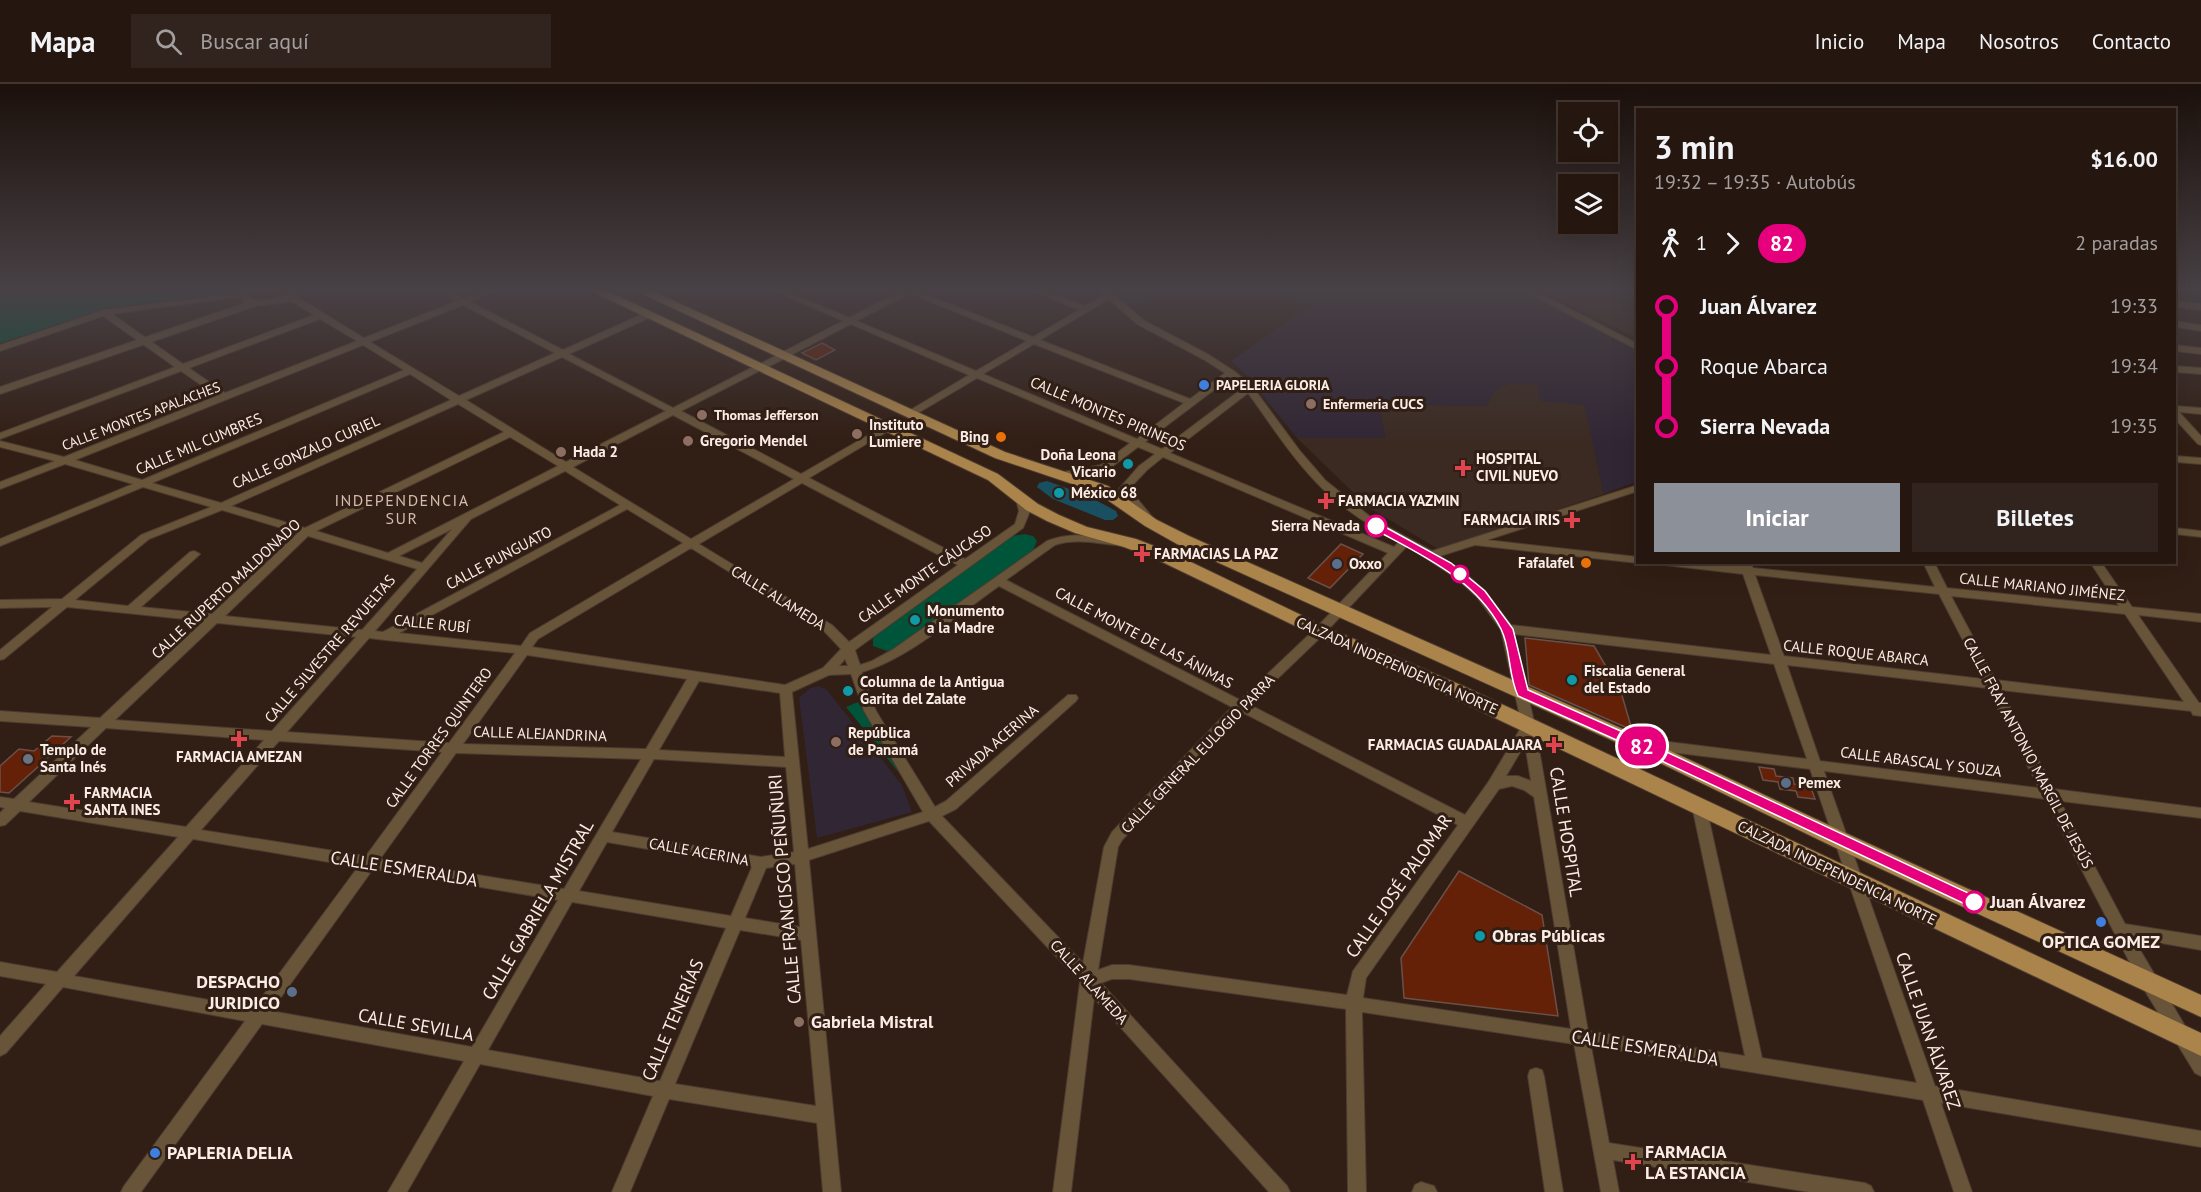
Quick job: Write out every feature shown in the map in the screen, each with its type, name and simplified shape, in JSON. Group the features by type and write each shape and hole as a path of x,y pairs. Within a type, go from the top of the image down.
{"main road":[{"name":"CALZADA INDEPENDENCIA NORTE","path":"706,342 993,477 1032,507 1053,518 1081,530 1130,543 1164,556 1320,631 1456,691 2192,1041"},
{"name":"CALZADA INDEPENDENCIA NORTE","path":"751,342 1000,454 1114,496 1151,523 1183,540 1636,743 1844,842 2201,1006"}],"street":[{"path":"0,348 19,342"},
{"path":"0,385 132,342"},
{"path":"0,391 133,342"},
{"path":"144,342 224,397"},
{"path":"0,436 252,342"},
{"name":"CALLE MONTES APALACHES","path":"0,486 366,342"},
{"path":"540,342 967,564"},
{"name":"CALLE GONZALO CURIEL","path":"0,656 145,537 220,507 590,342"},
{"path":"760,367 810,342"},
{"name":"CALLE MONTES PIRINEOS","path":"899,342 1396,552"},
{"path":"910,414 1030,342"},
{"path":"1037,342 1192,403"},
{"path":"1175,342 1231,373 1249,388 1296,453 1321,482 1352,509 1405,542 1431,555 1460,575 1481,594 1507,629"},
{"name":"CALLE ALAMEDA","path":"363,343 828,628 840,638 848,649 870,711 932,815 1281,1192"},
{"path":"2176,348 2201,351"},
{"name":"CALLE SILVESTRE REVUELTAS","path":"0,1048 466,519 760,367"},
{"path":"2176,369 2201,371"},
{"name":"CALLE MIL CUMBRES","path":"0,543 410,371"},
{"path":"1062,475 1094,471 1105,467 1231,373"},
{"path":"1151,523 1148,514 1128,499 1124,489 1143,468 1249,388"},
{"path":"2176,411 2201,411"},
{"path":"2176,412 2201,442"},
{"name":"CALLE TORRES QUINTERO","path":"130,1192 534,636 887,428"},
{"name":"CALLE RUPERTO MALDONADO","path":"0,821 306,532 510,433"},
{"path":"0,444 64,460 424,567"},
{"path":"2176,459 2201,462"},
{"path":"1431,555 1475,543 1636,490"},
{"name":"CALLE MONTE CÁUCASO","path":"786,690 827,671 848,649 1019,526 1023,519 1025,505 1020,496"},
{"name":"CALLE PUNGUATO","path":"385,636 627,505"},
{"path":"389,557 466,519"},
{"path":"2176,531 2201,534"},
{"name":"CALLE MONTE CÁUCASO","path":"827,671 856,670 876,664 896,653 1052,543 1066,536 1080,536 1110,543 1130,543"},
{"name":"CALLE GENERAL EULOGIO PARRA","path":"1062,1192 1088,981 1111,847 1117,836 1240,707 1340,611 1405,542"},
{"path":"1475,543 1636,560"},
{"path":"131,610 194,554"},
{"name":"CALLE MARIANO JIMÉNEZ","path":"1698,564 1747,567 1943,591 2201,618"},
{"name":"CALLE FRAY ANTONIO MARGIL DE JESÚS","path":"1929,564 2120,930 2148,981 2192,1041 2201,1068"},
{"path":"2096,564 2199,710"},
{"path":"1747,567 1844,842 1856,883"},
{"name":"CALLE MONTE DE LAS ÁNIMAS","path":"999,581 1467,823"},
{"name":"CALLE RUBÍ","path":"0,604 63,603 523,650 694,678 786,690"},
{"name":"CALLE ROQUE ABARCA","path":"1507,629 2199,710"},
{"name":"CALLE HOSPITAL","path":"1507,629 1523,693 1581,1038 1610,1192"},
{"name":"CALLE GABRIELA MISTRAL","path":"397,1192 694,678"},
{"name":"CALLE FRANCISCO PEÑUÑURI","path":"786,690 832,1192"},
{"name":"PRIVADA ACERINA","path":"932,815 958,799 1072,698"},
{"name":"CALLE ALEJANDRINA","path":"0,716 451,748 651,754 793,762"},
{"name":"CALLE JOSÉ PALOMAR","path":"1357,1192 1354,1002 1359,976 1494,785 1529,726"},
{"name":"CALLE ABASCAL Y SOUZA","path":"1636,743 2201,813"},
{"path":"1494,785 1502,782 1522,782 1539,794"},
{"name":"CALLE ESMERALDA","path":"0,802 808,935"},
{"path":"1699,806 1755,1065"},
{"name":"CALLE ACERINA","path":"604,836 761,863 801,857 932,815"},
{"name":"CALLE TENERÍAS","path":"621,1192 761,863"},
{"name":"CALLE JUAN ÁLVAREZ","path":"1856,883 1963,1192"},
{"path":"2120,930 2201,943"},
{"name":"CALLE SEVILLA","path":"0,969 664,1090 825,1116"},
{"name":"CALLE ESMERALDA","path":"1088,981 1112,972 1129,972 1354,1002 1929,1092 2201,1138"},
{"path":"1536,1076 1554,1192"},
{"path":"1602,1150 1865,1192"}],"shaded area":[{"path":"1259,342 1622,342 1636,349 1636,482 1604,494 1596,459 1487,406 1378,404 1387,438 1297,438 1247,376 1231,361"},
{"name":"HOSPITAL CIVIL NUEVO","path":"1511,383 1537,385 1540,401 1584,405 1604,494 1438,549 1368,507 1297,438 1386,438 1378,404 1487,406 1494,391"},
{"name":"República de Panamá","path":"818,686 826,689 902,785 912,812 817,838 799,698 810,688"}],"green space":[{"path":"1025,534 1033,536 1037,541 1033,550 899,648 887,651 873,646 873,636 1012,536"},
{"path":"858,702 899,773 846,707"}],"water":[{"path":"1047,481 1086,495 1116,511 1118,516 1113,520 1105,520 1053,499 1037,487 1039,483"}],"building":[{"path":"822,343 835,350 816,360 802,353"},
{"name":"Oxxo","path":"1341,544 1363,554 1330,588 1308,578"},
{"name":"Fiscalia General del Estado","path":"1525,638 1594,646 1621,692 1632,730 1529,685"},
{"name":"Templo de Santa Inés","path":"52,736 71,737 9,793 0,792 0,766 19,749 34,751"},
{"name":"Pemex","path":"1759,767 1774,769 1776,776 1793,778 1794,784 1810,785 1815,799 1798,797 1796,791 1780,789 1778,782 1763,780"},
{"name":"Obras Públicas","path":"1459,871 1542,915 1558,1016 1404,998 1401,958"}],"bus line":[{"name":"82","path":"1376,526 1447,565 1481,594 1507,629 1523,693 1636,743 1974,902"}],"place":[{"name":"PAPELERIA GLORIA","path":"1204,385"},
{"name":"Enfermeria CUCS","path":"1311,404"},
{"name":"Thomas Jefferson","path":"702,415"},
{"name":"Instituto Lumiere","path":"857,434"},
{"name":"Bing","path":"1001,437"},
{"name":"Gregorio Mendel","path":"688,441"},
{"name":"Hada 2","path":"561,452"},
{"name":"Doña Leona Vicario","path":"1128,464"},
{"name":"HOSPITAL CIVIL NUEVO","path":"1463,468"},
{"name":"México 68","path":"1059,493"},
{"name":"FARMACIA YAZMIN","path":"1326,501"},
{"name":"FARMACIA IRIS","path":"1572,520"},
{"name":"Sierra Nevada","path":"1376,526"},
{"name":"FARMACIAS LA PAZ","path":"1142,554"},
{"name":"Fafalafel","path":"1586,563"},
{"name":"Oxxo","path":"1337,564"},
{"name":"Monumento a la Madre","path":"915,620"},
{"name":"Fiscalia General del Estado","path":"1572,680"},
{"name":"Columna de la Antigua Garita del Zalate","path":"848,691"},
{"name":"FARMACIA AMEZAN","path":"239,739"},
{"name":"República de Panamá","path":"836,742"},
{"name":"FARMACIAS GUADALAJARA","path":"1554,745"},
{"name":"Templo de Santa Inés","path":"28,759"},
{"name":"Pemex","path":"1786,783"},
{"name":"FARMACIA SANTA INES","path":"72,802"},
{"name":"Juan Álvarez","path":"1974,902"},
{"name":"OPTICA GOMEZ","path":"2101,922"},
{"name":"Obras Públicas","path":"1480,936"},
{"name":"DESPACHO JURIDICO","path":"292,992"},
{"name":"Gabriela Mistral","path":"799,1022"},
{"name":"PAPLERIA DELIA","path":"155,1153"},
{"name":"FARMACIA LA ESTANCIA","path":"1633,1162"}],"district":[{"name":"INDEPENDENCIA SUR","path":"402,509"}]}
